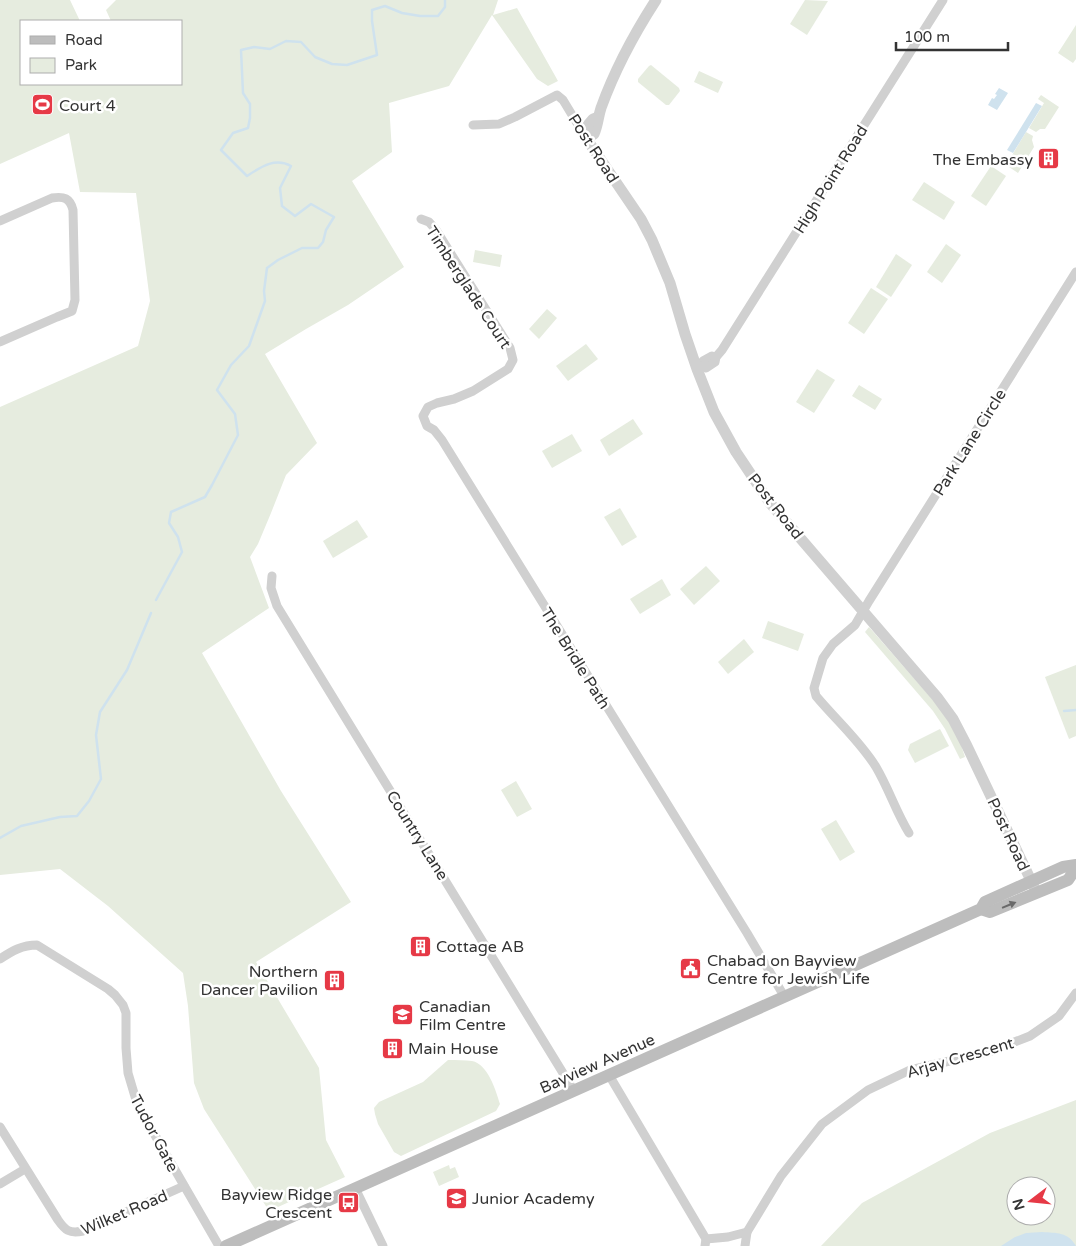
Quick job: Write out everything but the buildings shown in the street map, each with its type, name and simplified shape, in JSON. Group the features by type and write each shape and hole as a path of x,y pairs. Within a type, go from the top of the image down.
{"main road":[{"name":"Bayview Avenue","path":"226,1246 981,909 985,902 1034,887 1063,867 1076,866"}],"street":[{"path":"586,138 587,126 592,119 598,118 624,53 656,0"},
{"name":"High Point Road","path":"699,368 706,368 715,362 716,357 943,0"},
{"name":"Post Road","path":"473,126 499,124 557,95 563,100 586,138 641,219 652,240 670,283 687,341 699,368 714,412 736,452 770,503 937,697 953,719 1034,887"},
{"path":"0,222 52,198 60,196 71,203 73,210 75,300 72,311 0,342"},
{"name":"Timberglade Court","path":"421,219 429,222 436,230 510,348 513,360"},
{"name":"Park Lane Circle","path":"909,833 901,821 867,753 816,696 814,688 823,658 833,644 855,625 1076,272"},
{"name":"The Bridle Path","path":"513,360 508,369 473,391 454,399 437,403 428,408 422,416 427,426 434,430 442,440 784,996"},
{"name":"Country Lane","path":"272,576 271,588 277,606 574,1090"},
{"name":"Tudor Gate","path":"0,959 19,948 28,945 37,946 98,982 115,995 123,1005 126,1013 128,1073 136,1100 219,1246"},
{"name":"Arjay Crescent","path":"745,1246 747,1232 781,1176 822,1124 868,1090 910,1070 989,1052 1030,1036 1059,1016 1076,993"},
{"path":"609,1075 706,1242 747,1232"},
{"name":"Wilket Road","path":"0,1127 25,1169 63,1227 68,1231 75,1233 87,1229 184,1186"},
{"path":"0,1184 25,1169"},
{"path":"355,1188 383,1246"}],"green space":[{"path":"0,0 70,0 80,20 20,20 20,85 182,85 182,20 111,20 106,10 116,0 498,0 493,15 517,8 558,81 548,86 537,79 492,15 449,86 389,103 392,152 352,181 404,267 348,305 265,354 317,443 286,475 258,544 250,557 269,608 202,653 281,791 351,902 256,962 319,1068 326,1140 345,1177 269,1211 204,1109 194,1083 188,1006 183,973 108,906 60,869 0,875 0,407 138,346 150,301 136,193 80,192 69,133 0,164"},
{"path":"805,0 828,1 807,35 790,24"},
{"path":"1076,25 1076,59 1073,63 1058,53"},
{"path":"651,65 679,88 680,91 669,105 666,105 638,82 638,79"},
{"path":"699,71 723,82 718,93 694,82"},
{"path":"1041,95 1059,107 1045,129 1040,129 1036,132 1029,128 1044,103 1038,99"},
{"path":"1026,132 1033,136 1034,147 1018,173 1006,165"},
{"path":"991,166 1006,176 986,206 971,196"},
{"path":"924,182 955,202 944,220 912,200"},
{"path":"946,244 961,255 942,283 927,272"},
{"path":"475,250 502,255 500,267 473,262"},
{"path":"896,254 912,265 891,297 876,287"},
{"path":"871,288 888,299 864,334 848,323"},
{"path":"547,309 557,318 539,339 529,329"},
{"path":"586,344 598,359 568,381 556,366"},
{"path":"817,369 835,380 814,413 796,402"},
{"path":"859,385 882,399 875,410 852,396"},
{"path":"633,419 643,434 609,456 600,440"},
{"path":"572,434 582,451 552,468 542,451"},
{"path":"620,508 637,537 622,546 604,517"},
{"path":"357,520 368,537 333,558 323,541"},
{"path":"706,566 720,581 694,605 680,589"},
{"path":"662,579 671,595 640,614 630,599"},
{"path":"768,621 804,634 798,651 762,638"},
{"path":"869,627 940,708 958,736 965,757 960,759 945,729 933,711 865,632"},
{"path":"744,639 754,652 728,674 718,662"},
{"path":"1076,665 1076,736 1069,739 1045,677"},
{"path":"940,729 949,746 915,763 908,750 910,744"},
{"path":"516,781 532,809 517,817 501,790"},
{"path":"836,820 855,852 840,861 821,829"},
{"path":"448,1060 472,1061 483,1067 487,1072 500,1104 496,1111 401,1156 394,1152 378,1124 374,1108 379,1102 423,1082"},
{"path":"1076,1100 1076,1246 821,1246 862,1203 990,1133"},
{"path":"449,1165 450,1169 455,1167 459,1177 439,1186 433,1172"}],"water":[{"path":"999,88 1008,93 997,110 988,105 992,98 994,99 997,95 995,94"},
{"path":"1036,103 1042,106 1013,153 1007,150"},
{"path":"1042,1232 1066,1236 1076,1246 1001,1246 1015,1237 1026,1233"}],"waterway":[{"path":"156,600 182,552 178,537 169,523 171,512 205,497 238,435 235,414 217,390 231,365 249,346 265,301 264,291 267,268 302,248 318,248 323,242 326,230 334,217 311,204 295,216 282,206 280,188 291,166 279,162 268,164 247,176 221,150 233,133 248,128 250,104 243,93 241,50 254,47 270,49 286,41 301,42 315,57 332,64 347,65 377,55 372,10 385,6 402,13 438,16 445,7 445,0"},
{"path":"0,838 21,826 60,817 77,816 89,801 101,779 96,735 100,712 127,670 151,613"},
{"path":"1064,711 1076,710"}],"place":[{"name":"Court 4","path":"43,105"},
{"name":"The Embassy","path":"1049,159"},
{"name":"Cottage AB","path":"420,946"},
{"name":"Chabad on Bayview Centre for Jewish Life","path":"691,969"},
{"name":"Northern Dancer Pavilion","path":"334,980"},
{"name":"Canadian Film Centre","path":"403,1015"},
{"name":"Main House","path":"392,1048"},
{"name":"Junior Academy","path":"456,1198"},
{"name":"Bayview Ridge Crescent","path":"348,1203"}]}
